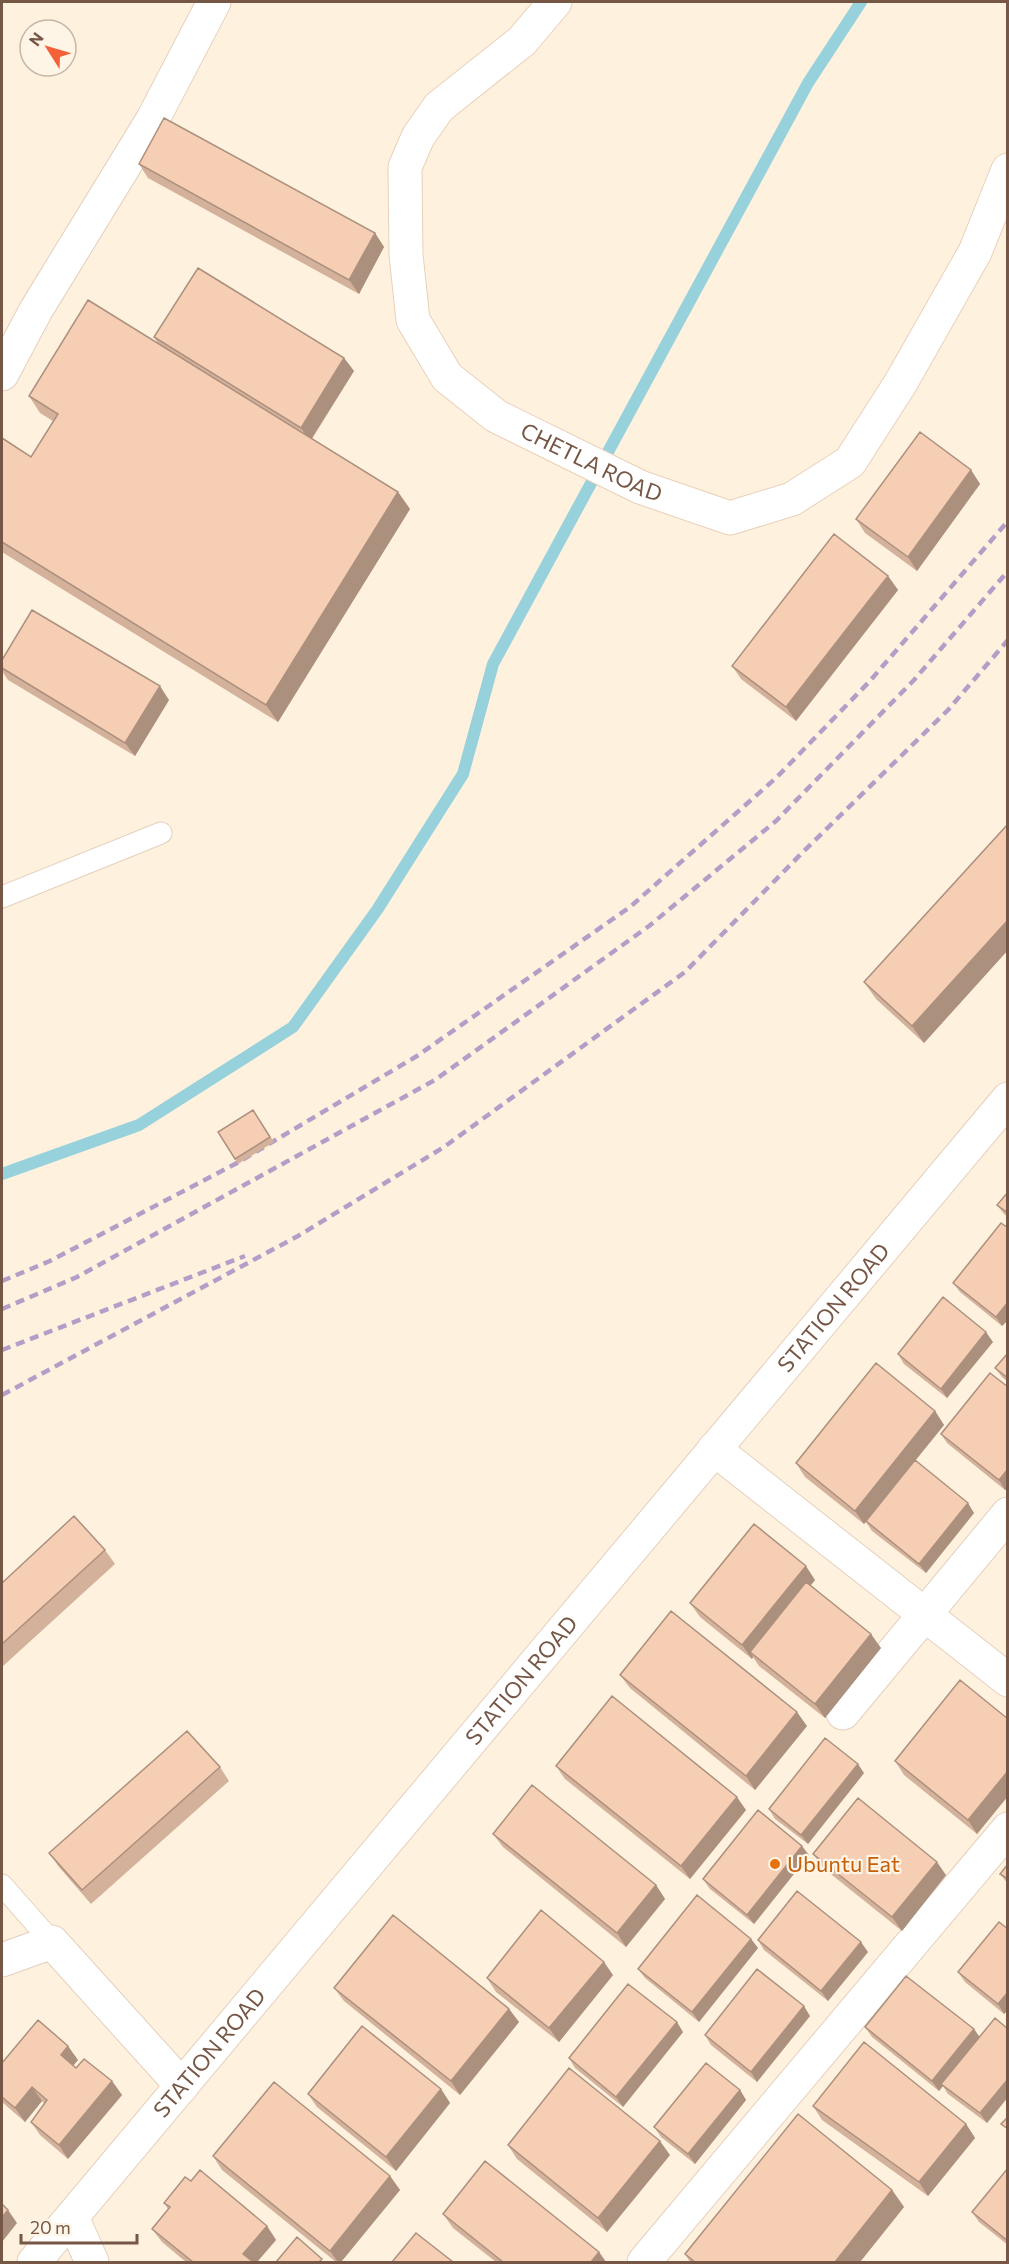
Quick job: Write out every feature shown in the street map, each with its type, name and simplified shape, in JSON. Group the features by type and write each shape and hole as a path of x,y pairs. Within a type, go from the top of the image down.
{"street":[{"path":"2,374 9,340 153,119 214,2"},
{"name":"CHETLA ROAD","path":"555,2 522,41 439,107 418,137 405,167 406,255 413,320 447,377 496,416 640,487 730,518 792,499 850,462 900,384 975,252 1008,170"},
{"name":"STATION ROAD","path":"34,2262 1008,1099"},
{"path":"714,1449 1008,1680"},
{"path":"843,1713 1008,1514"},
{"path":"644,2262 1008,1829"},
{"path":"2,1960 52,1942 182,2086"},
{"path":"72,2217 92,2262"}],"lane":[{"path":"2,897 161,833"},
{"path":"2,1885 52,1942"}],"building":[{"path":"164,118 375,233 349,280 139,164"},
{"path":"198,268 344,358 301,428 154,337"},
{"path":"88,300 398,492 266,705 2,542 2,438 31,457 58,414 29,396"},
{"path":"920,432 971,470 908,557 856,519"},
{"path":"834,534 888,576 786,707 732,666"},
{"path":"32,610 160,686 125,743 2,668 2,660"},
{"path":"1008,824 1008,920 912,1026 864,982"},
{"path":"253,1110 270,1137 235,1159 218,1132"},
{"path":"1008,1192 1008,1213 997,1205"},
{"path":"1001,1223 1008,1228 1008,1302 996,1317 953,1283"},
{"path":"943,1297 986,1332 941,1389 898,1354"},
{"path":"1008,1353 1008,1378 995,1368"},
{"path":"876,1363 935,1411 855,1511 796,1463"},
{"path":"990,1373 1008,1387 1008,1469 999,1480 941,1434"},
{"path":"915,1460 968,1503 919,1564 866,1521"},
{"path":"74,1516 105,1550 2,1644 2,1583"},
{"path":"754,1524 806,1566 742,1645 690,1603"},
{"path":"806,1582 871,1634 815,1704 750,1652"},
{"path":"671,1611 797,1712 746,1776 620,1675"},
{"path":"960,1680 1008,1719 1008,1771 968,1820 895,1761"},
{"path":"612,1696 737,1797 681,1866 556,1766"},
{"path":"187,1731 220,1767 82,1890 49,1853"},
{"path":"825,1738 858,1764 801,1835 769,1809"},
{"path":"532,1785 656,1885 617,1933 493,1834"},
{"path":"858,1798 937,1862 892,1917 813,1854"},
{"path":"758,1810 802,1846 747,1915 703,1879"},
{"path":"1008,1864 1008,1879 1000,1874"},
{"path":"797,1891 861,1942 821,1991 758,1940"},
{"path":"697,1895 751,1939 692,2012 638,1969"},
{"path":"541,1910 604,1962 549,2028 487,1978"},
{"path":"393,1915 509,2009 451,2081 334,1988"},
{"path":"999,1922 1008,1929 1008,1992 998,2004 958,1972"},
{"path":"757,1969 804,2006 751,2072 705,2035"},
{"path":"906,1976 974,2029 932,2081 865,2027"},
{"path":"628,1984 677,2022 616,2097 569,2058"},
{"path":"995,2018 1008,2029 1008,2079 980,2113 941,2084"},
{"path":"38,2020 68,2046 61,2055 76,2068 84,2059 112,2081 59,2145 31,2122 47,2100 32,2087 15,2108 2,2097 2,2063"},
{"path":"362,2026 441,2089 386,2157 308,2094"},
{"path":"864,2042 966,2124 919,2182 813,2106"},
{"path":"706,2063 740,2090 688,2154 654,2127"},
{"path":"569,2068 660,2141 598,2218 508,2145"},
{"path":"274,2082 390,2176 330,2251 213,2156"},
{"path":"798,2114 892,2190 835,2262 695,2262 685,2254"},
{"path":"1008,2117 1008,2129 1001,2124"},
{"path":"485,2161 599,2252 591,2262 503,2262 443,2214"},
{"path":"1008,2168 1008,2241 972,2212"},
{"path":"200,2170 267,2226 243,2254 253,2262 193,2262 152,2229 170,2207 164,2203 185,2177 191,2181"},
{"path":"2,2204 8,2210 2,2217"},
{"path":"416,2233 453,2262 392,2262"},
{"path":"297,2237 322,2259 319,2262 276,2262"}],"waterway":[{"path":"2,1174 139,1125 293,1027 377,910 463,774 493,664 808,83 861,2"}],"railway":[{"path":"2,1281 50,1261 237,1163 417,1056 630,907 776,778 869,682 1008,521"},
{"path":"2,1309 77,1277 435,1080 649,926 776,821 914,680 1008,571"},
{"path":"2,1395 298,1236 444,1147 685,972 948,710 1008,640"},
{"path":"2,1350 245,1256"}],"place":[{"name":"Ubuntu Eat","path":"775,1864"}]}
